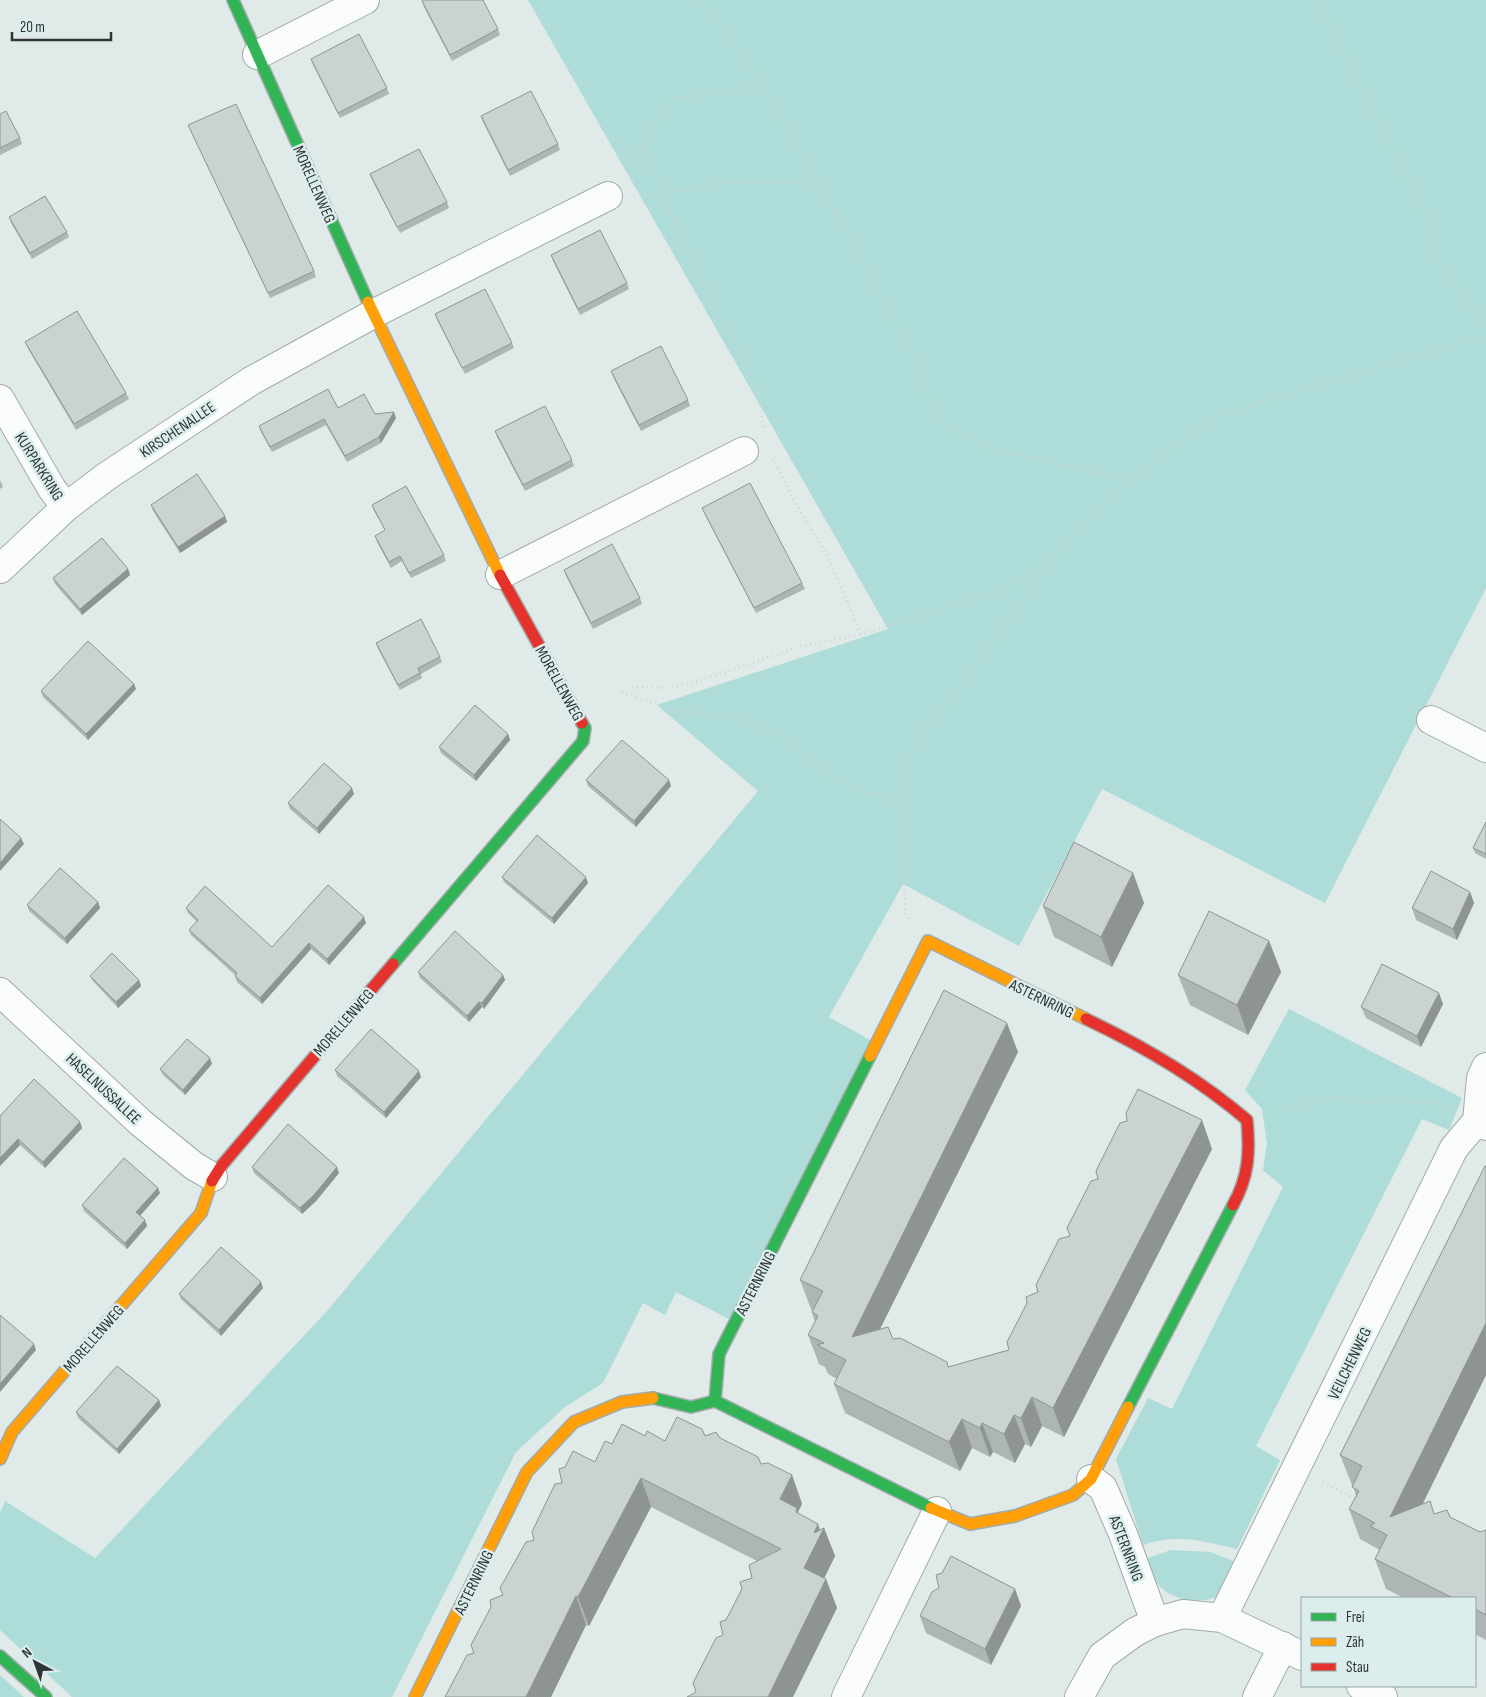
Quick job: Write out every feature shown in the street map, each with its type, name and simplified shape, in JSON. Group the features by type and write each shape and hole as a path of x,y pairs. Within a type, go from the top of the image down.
{"street":[{"name":"MORELLENWEG","path":"0,1459 12,1432 201,1213 213,1177 583,741 585,728 500,575 373,314 233,0"},
{"path":"257,55 365,0"},
{"path":"373,314 608,196"},
{"name":"KIRSCHENALLEE","path":"0,569 66,507 107,476 251,380 373,314"},
{"name":"KURPARKRING","path":"0,399 52,488 66,507"},
{"path":"500,575 744,451"},
{"path":"1431,720 1486,748"},
{"name":"ASTERNRING","path":"415,1697 528,1472 574,1422 622,1402 654,1398 691,1407 715,1401 720,1354 928,942 1121,1036 1214,1092 1247,1120"},
{"name":"HASELNUSSALLEE","path":"0,992 141,1123 194,1166 213,1177"},
{"path":"1481,1124 1481,1078 1486,1067"},
{"path":"715,1401 937,1511 970,1524 1014,1516 1073,1495 1091,1479 1243,1187 1250,1148 1247,1120"},
{"name":"VEILCHENWEG","path":"1222,1618 1454,1148 1481,1124"},
{"name":"ASTERNRING","path":"1091,1479 1103,1488 1123,1534 1154,1622"},
{"path":"846,1697 937,1511"},
{"path":"1079,1697 1102,1656 1135,1632 1154,1622 1183,1614 1222,1618 1292,1651 1258,1697"},
{"path":"0,1656 46,1697"},
{"path":"1363,1687 1383,1697"}],"path":[{"path":"697,0 713,15 759,81 851,240 922,374 928,395 945,425 990,449 1102,474 1137,475"},
{"path":"1317,0 1430,223 1434,257 1486,327"},
{"path":"608,196 619,190 640,146 673,100 739,90 759,81"},
{"path":"640,146 660,180 671,213 708,288 718,317 743,354 748,378 761,398 764,433"},
{"path":"660,180 675,192 716,183 797,182 824,196"},
{"path":"928,942 904,913 904,812 906,779 915,744 929,721 953,695 1052,558 1113,494 1219,415 1486,335"},
{"path":"772,457 796,504 828,557 861,634"},
{"path":"632,687 669,688 688,684 802,646 861,634 1000,591 1052,558"},
{"path":"622,692 671,710 740,719 779,735 835,780 865,792 888,796 904,812"},
{"path":"1247,1120 1330,1097 1363,1103 1387,1099 1442,1104 1481,1124"},
{"path":"1296,1468 1360,1501"}],"shaded area":[{"path":"528,0 1486,0 1486,588 1325,903 1102,789 1019,946 903,884 829,1017 872,1041 731,1320 676,1292 665,1315 643,1303 603,1383 565,1407 516,1452 392,1697 72,1697 0,1630 0,1513 5,1501 95,1558 328,1310 758,791 657,705 888,629"},
{"path":"1289,1009 1462,1098 1449,1130 1422,1119 1256,1446 1280,1460 1237,1549 1202,1541 1178,1539 1155,1541 1143,1545 1116,1459 1148,1398 1172,1409 1283,1187 1263,1170 1267,1144 1262,1109 1245,1090"},
{"path":"1171,1550 1211,1552 1240,1564 1225,1591 1217,1596 1199,1601 1180,1598 1171,1595 1157,1583 1148,1558"},
{"path":"0,1675 24,1697 0,1697"}],"building":[{"path":"483,0 498,29 450,55 422,1"},
{"path":"359,34 387,88 338,113 311,59"},
{"path":"531,91 558,144 508,170 481,116"},
{"path":"236,104 314,271 268,293 188,125"},
{"path":"6,111 20,138 0,148 0,114"},
{"path":"419,149 447,202 397,227 370,174"},
{"path":"45,196 67,232 30,253 9,217"},
{"path":"600,230 627,283 578,309 551,255"},
{"path":"485,289 512,343 462,368 435,314"},
{"path":"77,311 126,393 74,424 25,342"},
{"path":"661,346 688,400 639,425 611,371"},
{"path":"328,389 338,408 364,394 375,414 394,412 379,437 345,456 324,419 270,447 259,426"},
{"path":"545,406 572,460 523,485 495,431"},
{"path":"197,474 225,516 178,547 151,505"},
{"path":"750,483 802,583 754,608 702,508"},
{"path":"406,486 444,555 409,573 400,556 389,562 375,536 385,530 372,505"},
{"path":"102,538 128,569 80,609 53,578"},
{"path":"612,544 640,598 591,623 564,570"},
{"path":"421,619 440,657 418,668 420,673 398,685 376,643"},
{"path":"88,641 134,684 86,734 41,691"},
{"path":"475,705 508,734 474,775 439,747"},
{"path":"622,740 669,780 634,821 586,780"},
{"path":"324,763 352,788 317,828 288,803"},
{"path":"0,819 21,838 0,863"},
{"path":"1486,822 1486,854 1473,848"},
{"path":"537,835 586,877 552,918 502,877"},
{"path":"1074,842 1133,873 1101,937 1043,906"},
{"path":"60,868 98,902 65,938 27,905"},
{"path":"1431,871 1470,892 1453,929 1412,908"},
{"path":"328,885 364,917 327,959 309,943 260,998 235,976 237,973 189,930 198,920 186,908 205,886 272,947"},
{"path":"1209,911 1269,941 1237,1005 1178,975"},
{"path":"455,931 503,975 482,1003 479,1002 467,1016 418,972"},
{"path":"112,953 139,980 116,1002 90,976"},
{"path":"1382,964 1439,993 1417,1036 1361,1007"},
{"path":"944,990 1007,1023 852,1337 888,1327 893,1339 900,1338 947,1362 948,1367 1009,1350 1007,1342 1027,1303 1026,1297 1038,1292 1036,1285 1059,1239 1070,1236 1067,1228 1091,1181 1098,1179 1096,1171 1120,1123 1127,1121 1126,1113 1138,1089 1202,1120 1053,1408 1032,1397 1021,1418 1014,1415 1004,1434 982,1423 980,1428 962,1419 949,1442 834,1384 846,1360 817,1345 824,1343 808,1335 818,1316 812,1312 823,1291 800,1280"},
{"path":"371,1029 419,1071 384,1112 335,1070"},
{"path":"187,1039 210,1058 183,1090 160,1069"},
{"path":"34,1079 80,1122 43,1162 18,1139 0,1158 0,1116"},
{"path":"288,1124 337,1167 314,1195 300,1208 252,1167"},
{"path":"124,1158 158,1188 136,1212 145,1220 125,1243 82,1205"},
{"path":"1486,1166 1486,1323 1390,1517 1430,1501 1434,1514 1447,1510 1450,1517 1480,1532 1486,1530 1486,1615 1476,1610 1476,1597 1451,1597 1375,1559 1387,1535 1370,1526 1375,1523 1349,1509 1359,1491 1352,1487 1362,1466 1340,1455"},
{"path":"221,1247 261,1282 219,1330 179,1294"},
{"path":"0,1315 34,1344 0,1384"},
{"path":"117,1366 159,1400 117,1449 76,1412"},
{"path":"677,1417 702,1429 705,1436 716,1432 720,1438 758,1457 761,1464 768,1463 792,1475 780,1499 797,1508 796,1512 818,1524 814,1533 824,1528 804,1568 826,1579 768,1697 687,1697 696,1692 693,1683 716,1638 723,1635 720,1622 726,1620 742,1589 740,1582 752,1578 749,1565 781,1549 641,1478 578,1597 576,1596 526,1697 445,1697 467,1655 474,1653 471,1645 491,1607 490,1600 503,1595 500,1588 526,1542 534,1540 532,1532 555,1484 562,1483 559,1469 565,1467 573,1451 595,1462 605,1441 612,1444 622,1424 645,1436 647,1431 665,1441"},
{"path":"951,1556 1015,1589 985,1649 920,1616 932,1592 939,1588 936,1575 942,1573"}],"traffic: fast":[{"path":"233,0 368,302"},
{"path":"393,964 583,741 585,728 582,723"},
{"path":"715,1401 719,1354 870,1056"},
{"path":"1128,1407 1233,1205"},
{"path":"653,1398 691,1407 715,1401 931,1508"},
{"path":"0,1656 46,1697"}],"traffic: slow":[{"path":"368,302 500,575"},
{"path":"870,1056 928,941 1086,1019"},
{"path":"0,1459 12,1432 201,1213 212,1181"},
{"path":"415,1697 527,1472 574,1422 622,1402 653,1398"},
{"path":"931,1508 970,1524 1015,1516 1073,1495 1091,1479 1128,1407"}],"traffic: jam":[{"path":"500,575 582,723"},
{"path":"212,1181 222,1165 393,964"},
{"path":"1086,1019 1170,1064 1210,1091 1247,1120 1247,1164 1242,1184 1233,1205"}]}
